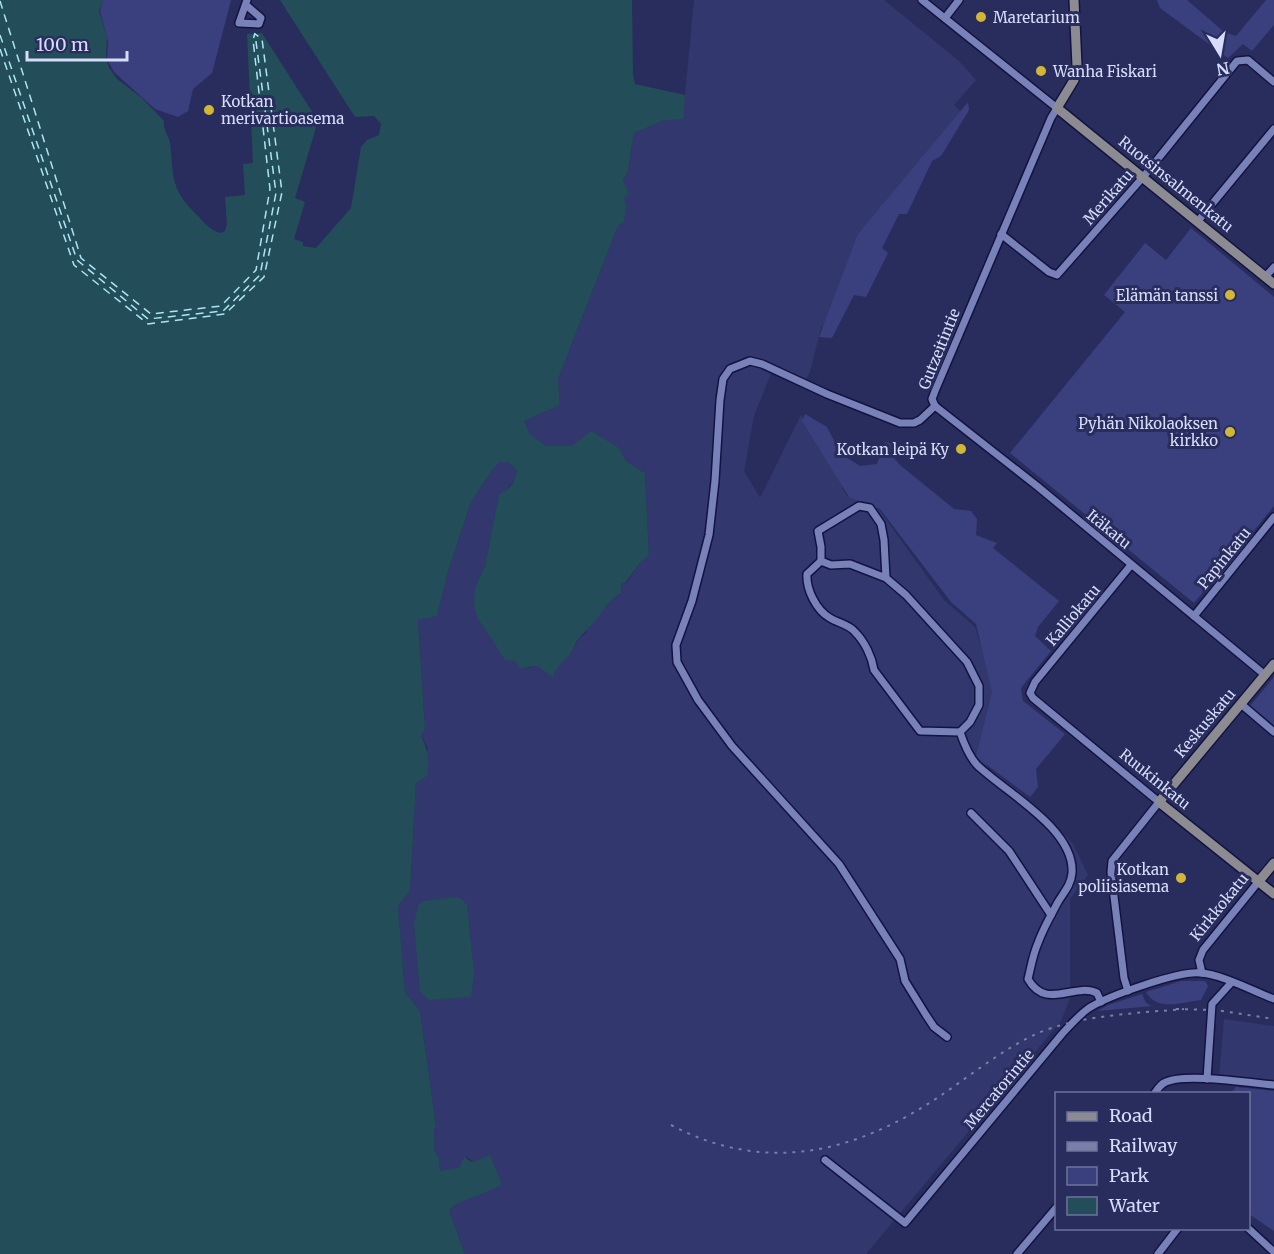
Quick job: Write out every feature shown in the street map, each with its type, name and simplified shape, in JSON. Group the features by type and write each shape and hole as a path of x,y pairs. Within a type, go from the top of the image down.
{"street":[{"path":"922,0 1057,108 1074,80 1077,66 1074,0"},
{"path":"945,18 959,0"},
{"name":"Merikatu","path":"1001,234 1049,272 1057,275 1144,176 1238,61 1248,60 1274,82"},
{"name":"Ruotsinsalmenkatu","path":"1057,108 1144,176 1274,284"},
{"name":"Gutzeitintie","path":"947,1037 934,1027 926,1015 905,981 900,959 839,864 732,746 698,700 677,662 676,645 692,601 708,535 723,379 730,369 750,361 762,364 894,422 914,423 920,420 935,406 932,399 935,391 1057,108"},
{"path":"1198,221 1274,129"},
{"path":"1265,277 1274,267"},
{"name":"Itäkatu","path":"935,406 1030,480 1265,675"},
{"path":"821,561 831,565 850,564 886,578 906,595 967,662 979,686 979,705 970,722 960,732 920,731 874,670 872,658 855,630 827,617 818,607 807,586 807,574 821,561 818,531 821,527 859,506 870,508 881,524 886,578"},
{"name":"Papinkatu","path":"1194,616 1274,517"},
{"name":"Kalliokatu","path":"1035,682 1131,565"},
{"name":"Keskuskatu","path":"1159,802 1274,664"},
{"name":"Ruukinkatu","path":"1035,682 1030,693 1033,698 1274,894"},
{"path":"1240,704 1274,732"},
{"path":"960,732 964,745 976,764 1041,818 1058,836 1068,852 1072,870 1070,885 1037,945 1028,979 1041,993 1062,994 1091,990 1097,993 1101,1002"},
{"path":"1128,991 1124,978 1111,872 1112,861 1159,802"},
{"path":"971,813 1010,850 1052,915"},
{"name":"Kirkkokatu","path":"1202,973 1199,960 1203,950 1274,862"},
{"path":"1202,973 1274,999"},
{"name":"Mercatorintie","path":"825,1160 905,1223 1080,1015 1101,1002 1128,991 1183,975 1202,973"},
{"path":"1207,1079 1212,1004 1231,983"},
{"path":"1156,1092 1164,1083 1177,1079 1207,1079 1274,1085"},
{"path":"1017,1254 1055,1209"},
{"path":"1158,1254 1176,1230"},
{"path":"1250,1230 1274,1252"}],"shaded area":[{"path":"694,0 884,0 959,61 976,80 954,105 962,113 821,328 810,372 802,387 771,373 754,416 744,471 760,498 801,415 844,479 842,488 847,496 870,503 880,511 944,600 975,627 996,695 990,701 982,754 987,767 1019,791 1054,823 1073,844 1088,875 1070,899 1070,998 1061,1021 866,1254 465,1254 449,1210 457,1204 502,1184 467,1157 460,1167 440,1172 439,1157 435,1153 434,1128 436,1126 420,1011 405,992 398,906 410,891 416,783 428,748 421,735 425,728 418,619 437,616 448,572 471,502 500,462 508,462 517,470 516,478 505,492 499,494 485,566 475,587 515,661 528,668 537,666 553,676 562,660 567,658 607,603 622,593 621,584 626,583 649,554 645,473 626,461 619,448 546,446 528,433 524,421 560,405 558,379 618,226 624,221 624,198 628,196 623,181 628,171 634,133 665,120 685,95"},
{"path":"1224,1019 1274,1026 1274,1082 1219,1077"}],"green space":[{"path":"103,0 231,0 212,73 193,89 188,111 178,117 155,109 114,72 107,59 108,41 100,11"},
{"path":"1157,0 1187,0 1224,32 1236,36 1266,0 1274,0 1274,25 1252,51 1243,44 1228,58 1160,8"},
{"path":"968,102 969,110 941,156 932,161 907,214 899,214 882,248 888,253 866,297 854,295 832,338 819,337 858,234"},
{"path":"1191,228 1274,297 1274,506 1194,603 1010,453 1125,312 1104,295 1145,243 1166,260"},
{"path":"805,414 827,427 841,454 860,466 877,464 885,442 897,445 893,457 900,465 954,509 971,511 977,519 976,535 997,543 993,548 1059,601 1038,627 1035,636 1051,651 1021,688 1023,701 1065,734 1036,769 1038,787 1030,797 976,757 992,692 976,624 951,602 880,509 849,497 802,421"},
{"path":"1274,677 1274,726 1250,706"},
{"path":"1181,981 1205,981 1208,986 1201,1000 1163,1004 1151,998 1146,992"},
{"path":"1142,994 1146,1003 1152,1006 1098,1011 1108,1005"},
{"path":"1236,1087 1274,1091 1274,1231 1250,1215 1250,1092 1232,1092"}],"water":[{"path":"0,0 103,0 99,11 107,37 106,58 109,68 117,79 142,98 164,121 178,191 204,222 221,233 225,231 227,224 225,197 245,195 243,164 253,163 247,34 262,33 318,121 295,198 305,202 294,239 303,242 303,246 316,248 351,208 361,147 367,140 379,135 381,124 374,116 355,117 280,0 632,0 635,84 685,95 683,119 665,120 634,133 628,171 623,181 628,196 624,198 626,207 624,222 618,226 558,379 560,405 524,421 529,433 546,446 572,446 591,431 619,448 626,461 645,473 649,555 625,583 621,584 622,593 610,602 579,638 553,677 537,666 521,668 515,661 505,660 478,618 474,607 475,587 485,566 499,494 511,485 517,470 508,462 500,462 471,502 448,572 437,616 418,620 425,728 421,736 427,751 428,765 427,776 416,783 410,891 398,906 405,992 420,1011 436,1126 434,1129 435,1153 439,1157 440,1171 460,1167 464,1157 472,1162 490,1155 502,1185 457,1204 449,1210 465,1254 0,1254"},
{"path":"457,897 467,905 474,974 471,997 429,1000 420,991 414,923 419,904 424,901"}],"ferry route":[{"path":"0,1 81,258 151,314 221,306 256,270 270,189 253,40 255,33"},
{"path":"0,35 77,260 148,319 223,311 260,275 276,193 255,34"},
{"path":"0,49 74,265 148,324 225,314 264,277 282,192 262,39 255,34"}],"railway":[{"path":"1176,1009 1216,1010 1274,1019"},
{"path":"671,1125 706,1140 740,1149 774,1153 807,1151 840,1144 873,1133 905,1117 1023,1040 1036,1034 1089,1019 1184,1009"}],"place":[{"name":"Maretarium","path":"981,17"},
{"name":"Wanha Fiskari","path":"1041,71"},
{"name":"Kotkan merivartioasema","path":"209,110"},
{"name":"Elämän tanssi","path":"1230,295"},
{"name":"Pyhän Nikolaoksen kirkko","path":"1230,432"},
{"name":"Kotkan leipä Ky","path":"961,449"},
{"name":"Kotkan poliisiasema","path":"1181,878"}]}
